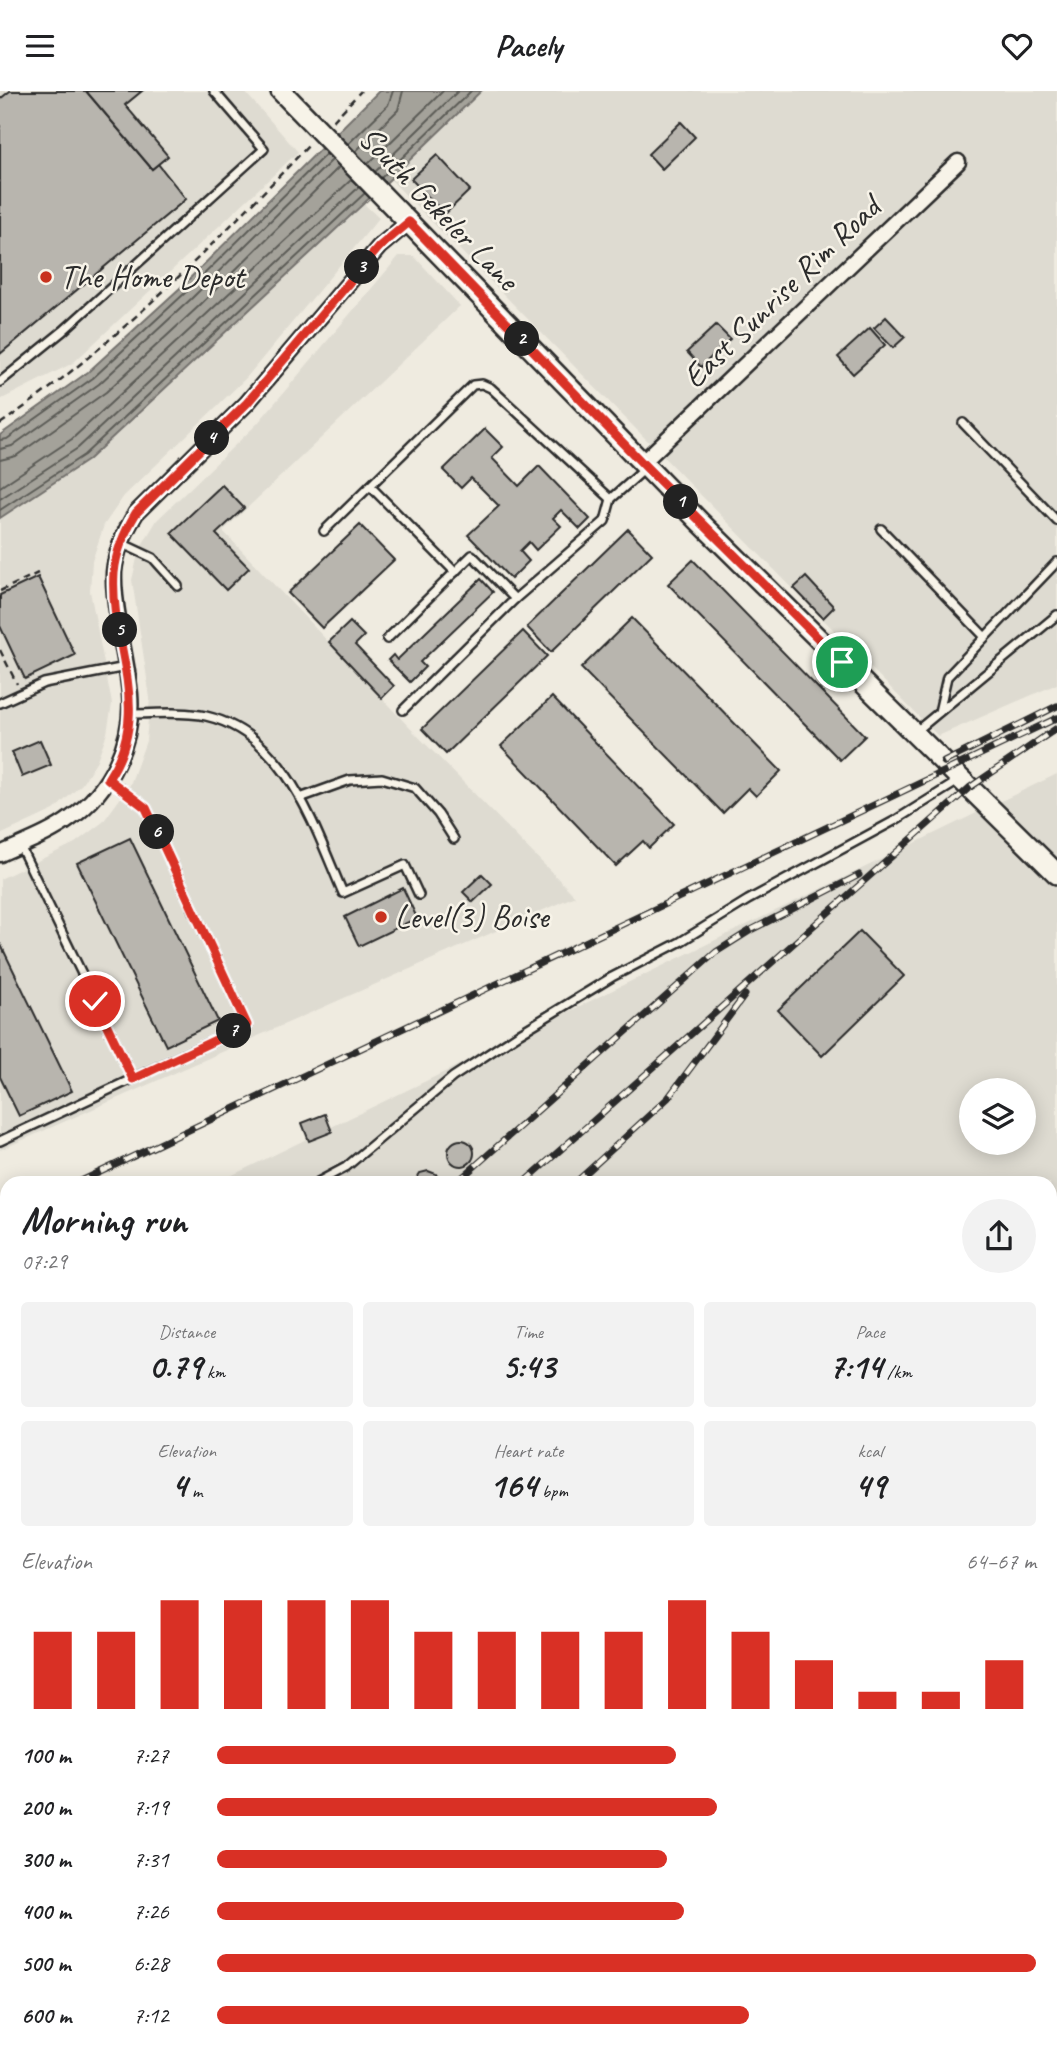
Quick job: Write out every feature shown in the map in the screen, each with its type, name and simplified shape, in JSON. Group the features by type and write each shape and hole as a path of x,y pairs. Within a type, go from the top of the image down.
{"street":[{"name":"South Gekeler Lane","path":"281,91 645,465 1057,874"},
{"name":"East Sunrise Rim Road","path":"645,465 958,162"},
{"path":"0,854 71,819 88,805 108,779 123,750 130,715 130,695 114,573 121,543 136,513 247,403 379,247 409,222"}],"lane":[{"path":"0,381 63,331 264,149 214,91"},
{"path":"324,531 473,384 491,388 611,499"},
{"path":"963,423 1057,521"},
{"path":"403,710 515,599 605,521 611,499 645,465"},
{"path":"370,486 455,572"},
{"path":"881,529 984,636"},
{"path":"121,543 153,558 178,586"},
{"path":"387,639 472,555 515,599"},
{"path":"939,712 947,677 1057,562"},
{"path":"914,733 1057,615"},
{"path":"0,703 44,683 126,667"},
{"path":"130,715 180,713 207,716 252,739 275,758 300,798 343,893 405,865 419,895"},
{"path":"300,798 350,780 382,778 415,788 438,814 454,839"},
{"path":"0,1141 247,1025 146,808 108,779"},
{"path":"329,1176 346,1167 453,1077 520,1033 612,977 680,942 748,900 894,821 961,780"},
{"path":"19,845 133,1079"}],"path":[{"path":"0,423 106,345 323,133 361,91"},
{"path":"0,591 38,573"},
{"path":"0,650 18,685"}],"shaded area":[{"path":"0,91 244,91 298,152 73,363 0,400"},
{"path":"481,91 1057,91 1057,684 938,736 390,179"},
{"path":"364,204 379,218 246,378 124,496 104,525 92,561 90,591 112,704 107,733 97,760 82,784 54,810 0,835 0,518 88,460"},
{"path":"399,256 414,256 460,306 223,531 409,727 575,896 0,1150 0,879 75,843 103,822 130,785 146,741 150,698 132,580 139,550 157,520 257,424"},
{"path":"1057,774 1057,1176 230,1176"}],"water":[{"path":"379,91 481,91 88,460 0,518 0,435 88,372 180,288"}],"building":[{"name":"The Home Depot","path":"10,91 86,91 152,169 158,164 186,199 0,354 0,99"},
{"path":"86,91 142,91 125,105 168,156 152,169"},
{"path":"681,122 695,137 662,169 648,154"},
{"path":"437,155 470,190 445,214 411,179"},
{"path":"886,317 905,337 893,348 874,328"},
{"path":"716,325 730,339 701,367 687,352"},
{"path":"870,328 885,345 853,374 838,357"},
{"path":"485,429 503,447 492,458 519,486 539,466 590,519 580,529 561,510 553,518 561,526 536,550 529,542 520,551 529,561 511,579 468,535 499,506 471,478 461,488 443,470"},
{"path":"222,485 244,508 216,534 249,568 226,590 171,533"},
{"path":"360,525 394,560 322,628 288,593"},
{"path":"628,529 652,554 551,652 527,627"},
{"path":"693,560 865,736 840,760 668,584"},
{"path":"38,577 75,655 25,679 0,626 0,595"},
{"path":"806,577 834,607 823,618 794,588"},
{"path":"481,579 493,592 420,662 425,667 410,682 388,660 393,655 397,660"},
{"path":"632,618 781,771 756,796 748,788 723,813 581,668"},
{"path":"350,622 364,636 355,645 394,686 382,698 329,642"},
{"path":"523,631 547,656 446,754 422,729"},
{"path":"552,697 674,824 649,848 643,841 616,866 501,746"},
{"path":"40,740 51,765 22,777 12,752"},
{"path":"130,838 218,1021 166,1046 77,863"},
{"path":"482,874 492,884 473,902 463,892"},
{"name":"Level(3) Boise","path":"403,888 417,918 359,946 345,917"},
{"path":"860,931 904,976 822,1056 778,1010"},
{"path":"0,943 72,1091 19,1116 0,1077"},
{"path":"325,1114 332,1132 309,1141 302,1123"},
{"path":"461,1140 470,1144 474,1153 470,1162 461,1166 452,1162 448,1153 452,1144"},
{"path":"428,1171 437,1176 418,1176"}],"railway":[{"path":"944,762 1057,706"},
{"path":"92,1176 1057,718"},
{"path":"531,1176 969,788 1057,728"},
{"path":"464,1176 716,952 751,930 859,875"},
{"path":"583,1176 668,1098 745,995"}],"place":[{"name":"The Home Depot","path":"46,277"},
{"name":"Level(3) Boise","path":"381,917"}],"route":[{"path":"95,1001 133,1079 247,1025 146,808 108,779 123,750 130,715 130,695 115,595 114,573 118,552 136,513 247,403 379,247 409,222 647,468 842,662"}]}
